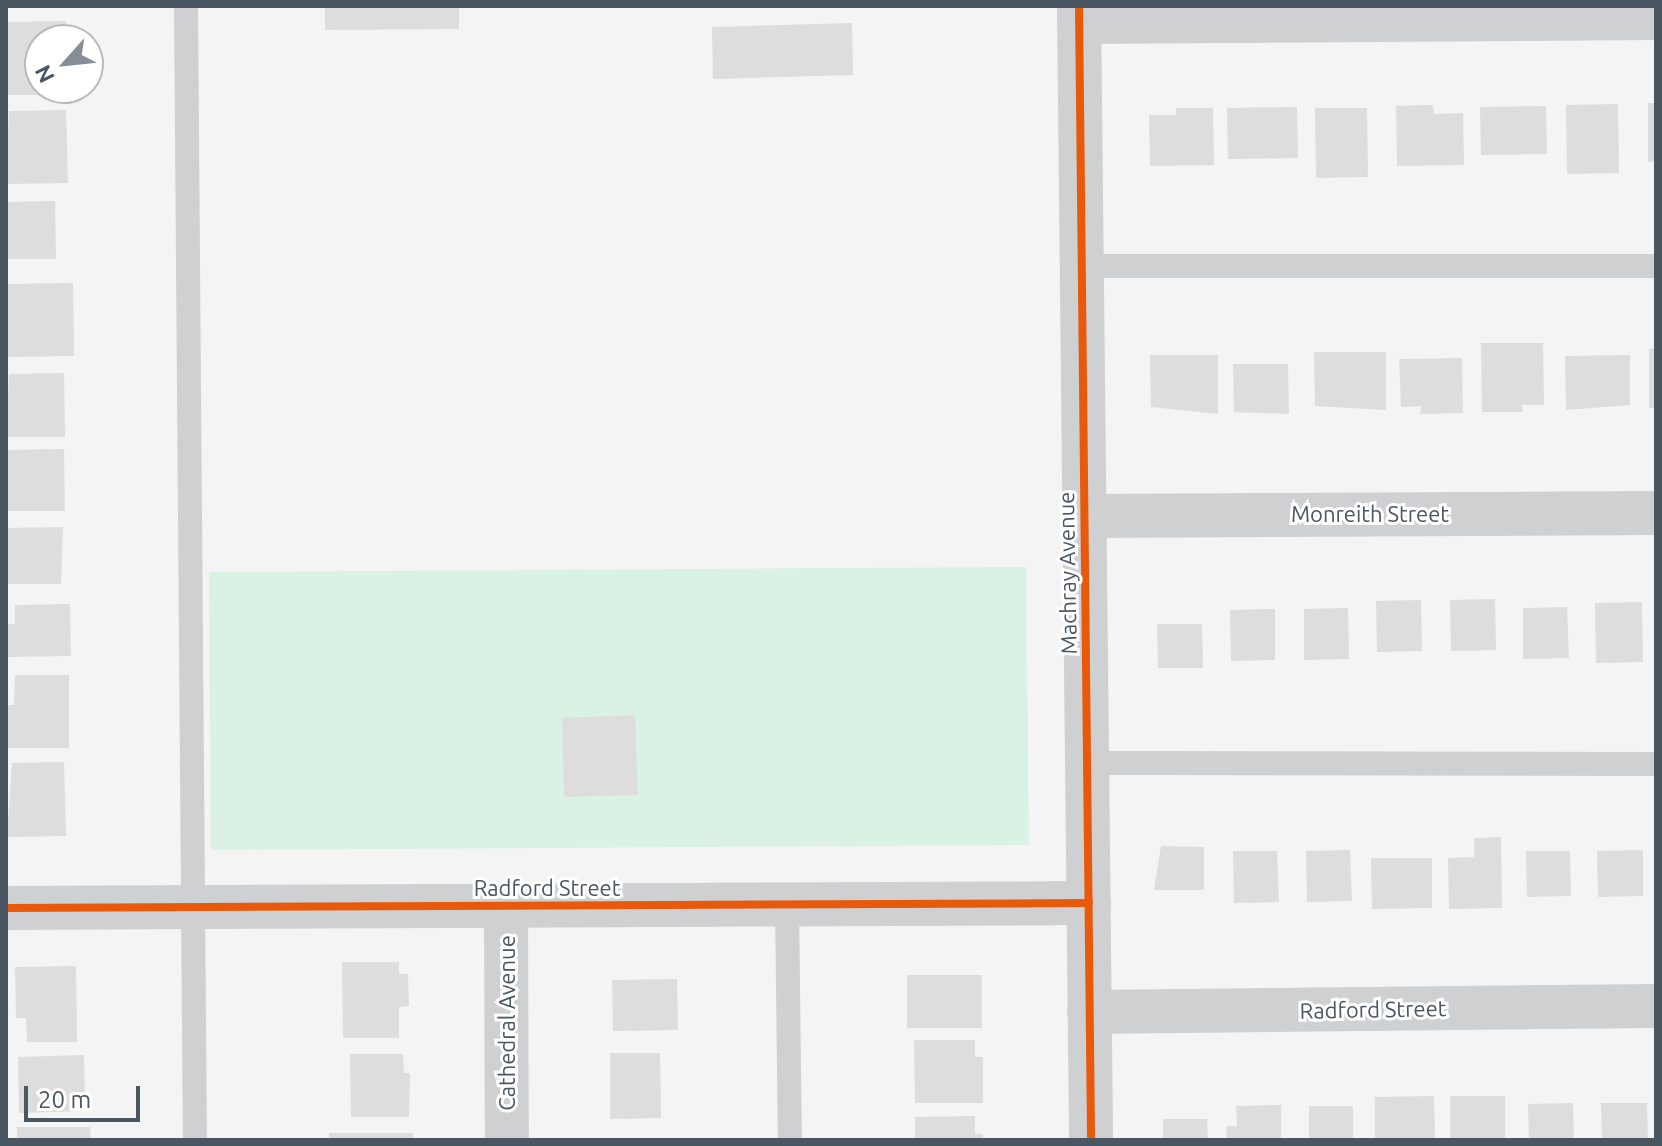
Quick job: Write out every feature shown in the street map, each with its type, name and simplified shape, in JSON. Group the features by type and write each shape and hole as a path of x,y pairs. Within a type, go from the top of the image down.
{"street":[{"path":"1079,14 1656,18"},
{"name":"Machray Avenue","path":"1079,14 1091,1140"},
{"name":"Monreith Street","path":"1085,516 1656,513"},
{"name":"Radford Street","path":"6,908 1089,903"},
{"name":"Cathedral Avenue","path":"506,905 507,1140"},
{"name":"Radford Street","path":"1089,1012 1656,1006"}],"lane":[{"path":"186,6 195,1140"},
{"path":"1080,266 1656,266"},
{"path":"1088,763 1656,764"},
{"path":"787,904 790,1140"}],"green space":[{"path":"1026,567 1029,845 211,850 209,572"}],"building":[{"path":"325,6 459,6 459,29 325,30"},
{"path":"66,21 66,24 24,24 24,95 6,95 8,22"},
{"path":"852,23 853,75 713,79 712,27"},
{"path":"1648,103 1656,103 1656,161 1648,162"},
{"path":"1618,104 1619,173 1567,174 1566,105"},
{"path":"1433,105 1434,114 1463,113 1464,165 1397,166 1396,106"},
{"path":"1546,106 1547,154 1481,155 1480,107"},
{"path":"1297,107 1298,158 1228,159 1227,108"},
{"path":"1176,108 1213,108 1214,165 1150,166 1149,115 1176,115"},
{"path":"1315,108 1367,108 1368,177 1316,178"},
{"path":"66,110 68,183 6,184 9,111"},
{"path":"55,201 56,259 8,259 8,202"},
{"path":"73,283 74,356 6,357 6,284"},
{"path":"1481,343 1543,343 1544,405 1522,405 1523,412 1482,412"},
{"path":"1656,348 1656,408 1649,408 1649,349"},
{"path":"1314,352 1386,352 1386,410 1315,406"},
{"path":"1150,355 1218,355 1218,414 1151,407"},
{"path":"1630,355 1630,405 1566,410 1565,356"},
{"path":"1462,358 1463,413 1420,414 1421,406 1401,407 1399,359"},
{"path":"1233,364 1288,364 1289,414 1234,412"},
{"path":"64,373 65,437 6,437 9,374"},
{"path":"64,449 65,511 6,511 6,450"},
{"path":"63,527 61,584 7,584 6,528"},
{"path":"1495,599 1496,650 1451,651 1450,600"},
{"path":"1421,600 1422,651 1377,652 1376,601"},
{"path":"1642,602 1643,662 1596,663 1595,603"},
{"path":"70,604 71,656 8,657 8,624 15,624 15,605"},
{"path":"1567,607 1569,658 1523,659 1523,608"},
{"path":"1348,608 1349,659 1304,660 1304,609"},
{"path":"1275,609 1275,660 1231,661 1230,610"},
{"path":"1157,624 1202,624 1203,668 1158,668"},
{"path":"15,675 69,675 69,748 8,748 7,705 14,705"},
{"path":"635,715 638,795 564,797 562,718"},
{"path":"64,762 66,836 7,837 12,763"},
{"path":"1501,837 1502,908 1449,909 1448,858 1474,857 1474,838"},
{"path":"1161,846 1204,847 1204,890 1154,890"},
{"path":"1350,850 1352,901 1307,902 1306,851"},
{"path":"1643,850 1643,896 1598,897 1597,851"},
{"path":"1233,851 1277,851 1279,902 1234,903"},
{"path":"1526,851 1570,851 1571,896 1527,897"},
{"path":"1371,858 1432,858 1432,908 1372,909"},
{"path":"342,962 399,962 399,974 408,974 409,1006 399,1007 399,1038 343,1038"},
{"path":"76,966 77,1042 27,1042 26,1018 16,1018 15,967"},
{"path":"907,975 982,975 982,1028 907,1028"},
{"path":"677,979 678,1030 613,1031 612,980"},
{"path":"914,1040 975,1040 975,1057 983,1057 983,1103 915,1103"},
{"path":"610,1053 660,1053 661,1118 610,1119"},
{"path":"350,1054 403,1054 404,1073 410,1073 409,1117 351,1117"},
{"path":"84,1055 85,1111 19,1113 18,1057"},
{"path":"1434,1096 1435,1140 1375,1140 1375,1097"},
{"path":"1450,1096 1505,1096 1505,1140 1450,1140"},
{"path":"1573,1103 1574,1140 1529,1140 1528,1104"},
{"path":"1601,1103 1647,1103 1648,1140 1602,1140"},
{"path":"1281,1105 1281,1140 1226,1140 1227,1126 1237,1126 1236,1106"},
{"path":"1309,1106 1353,1106 1353,1140 1309,1140"},
{"path":"975,1116 975,1134 983,1134 983,1140 915,1140 915,1117"},
{"path":"1163,1119 1207,1119 1208,1140 1163,1140"},
{"path":"17,1127 90,1127 91,1140 17,1140"},
{"path":"329,1133 413,1133 413,1140 329,1140"}],"cycle path":[{"path":"1079,6 1091,1140"},
{"path":"6,908 1089,903"}]}
